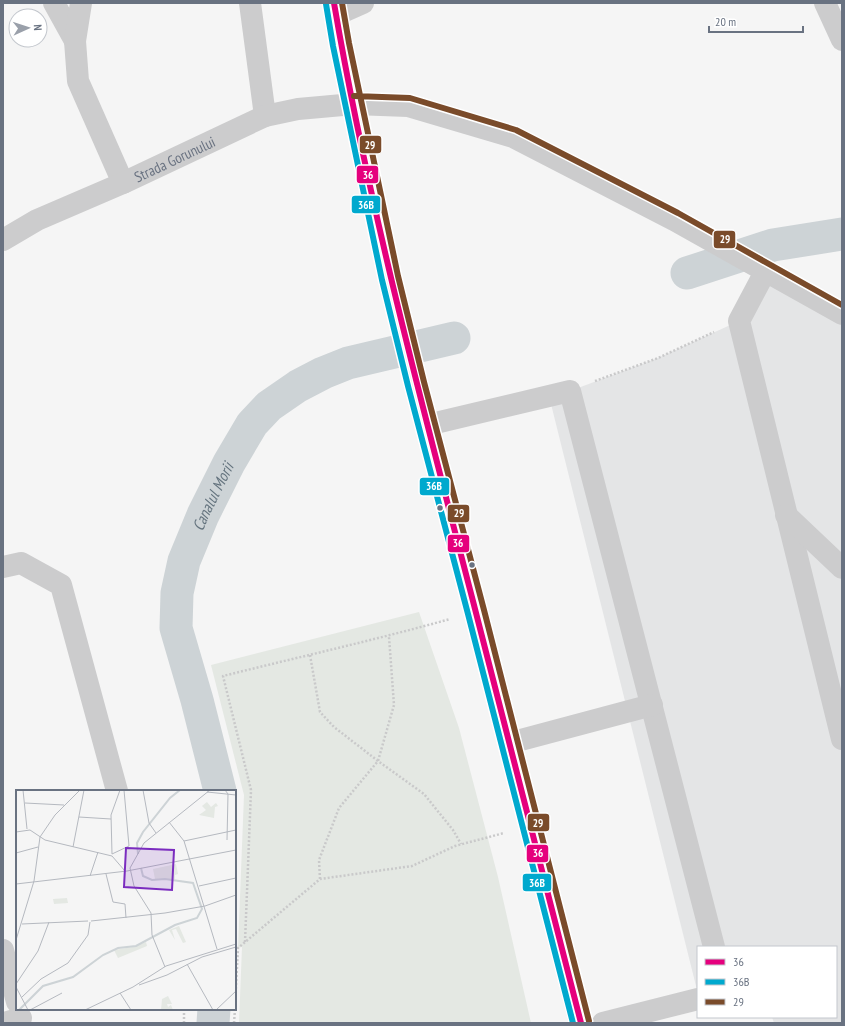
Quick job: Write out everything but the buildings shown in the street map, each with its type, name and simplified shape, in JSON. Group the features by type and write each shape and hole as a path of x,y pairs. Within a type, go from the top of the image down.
{"main road":[{"path":"335,9 390,278 581,1023"}],"street":[{"path":"54,3 75,41"},
{"path":"81,3 75,41 78,81 123,183"},
{"path":"250,3 265,116"},
{"path":"335,9 363,3"},
{"path":"825,3 842,40"},
{"name":"Strada Gorunului","path":"3,240 37,220 123,183 265,116 298,109 354,104 408,106 513,137 707,238 842,314"},
{"path":"765,272 739,321 786,515 839,717 842,739"},
{"path":"427,425 570,391 714,946"},
{"path":"786,515 842,568"},
{"path":"3,567 21,563 61,585 117,790"},
{"path":"509,742 652,705"},
{"path":"3,950 17,1015"},
{"path":"602,1023 697,999"}],"path":[{"path":"570,391 658,358 739,321"},
{"path":"245,942 251,790 223,676 389,636 476,612"},
{"path":"320,879 319,860 339,808 378,761 394,705 389,636"},
{"path":"310,655 320,712 334,727 424,794 453,830 461,844"},
{"path":"236,986 238,948 320,879 412,866 461,844 530,826"},
{"path":"184,1010 184,1023"},
{"path":"234,1023 235,1010"}],"shaded area":[{"path":"765,272 842,314 842,1023 774,1023 772,1018 837,1018 837,946 697,946 697,990 549,396 570,391 658,358 739,321"},
{"path":"419,612 459,728 498,877 531,1023 239,1023 242,947 238,948 244,795 211,665"}],"waterway":[{"name":"Canalul Morii","path":"687,273 773,245 842,234"},
{"name":"Canalul Morii","path":"220,790 197,700 176,628 177,593 184,561 203,515 229,463 252,424 269,406 298,386 323,373 348,363 454,338"},
{"name":"Canalul Morii","path":"213,1023 214,1010"}],"transit line":[{"name":"36","path":"334,3 363,156 398,308 581,1023"},
{"name":"29","path":"342,3 398,276 589,1021"},
{"name":"36B","path":"326,4 333,46 382,280 408,386 573,1023"},
{"name":"29","path":"354,96 410,98 516,130 678,213 842,305"}]}
